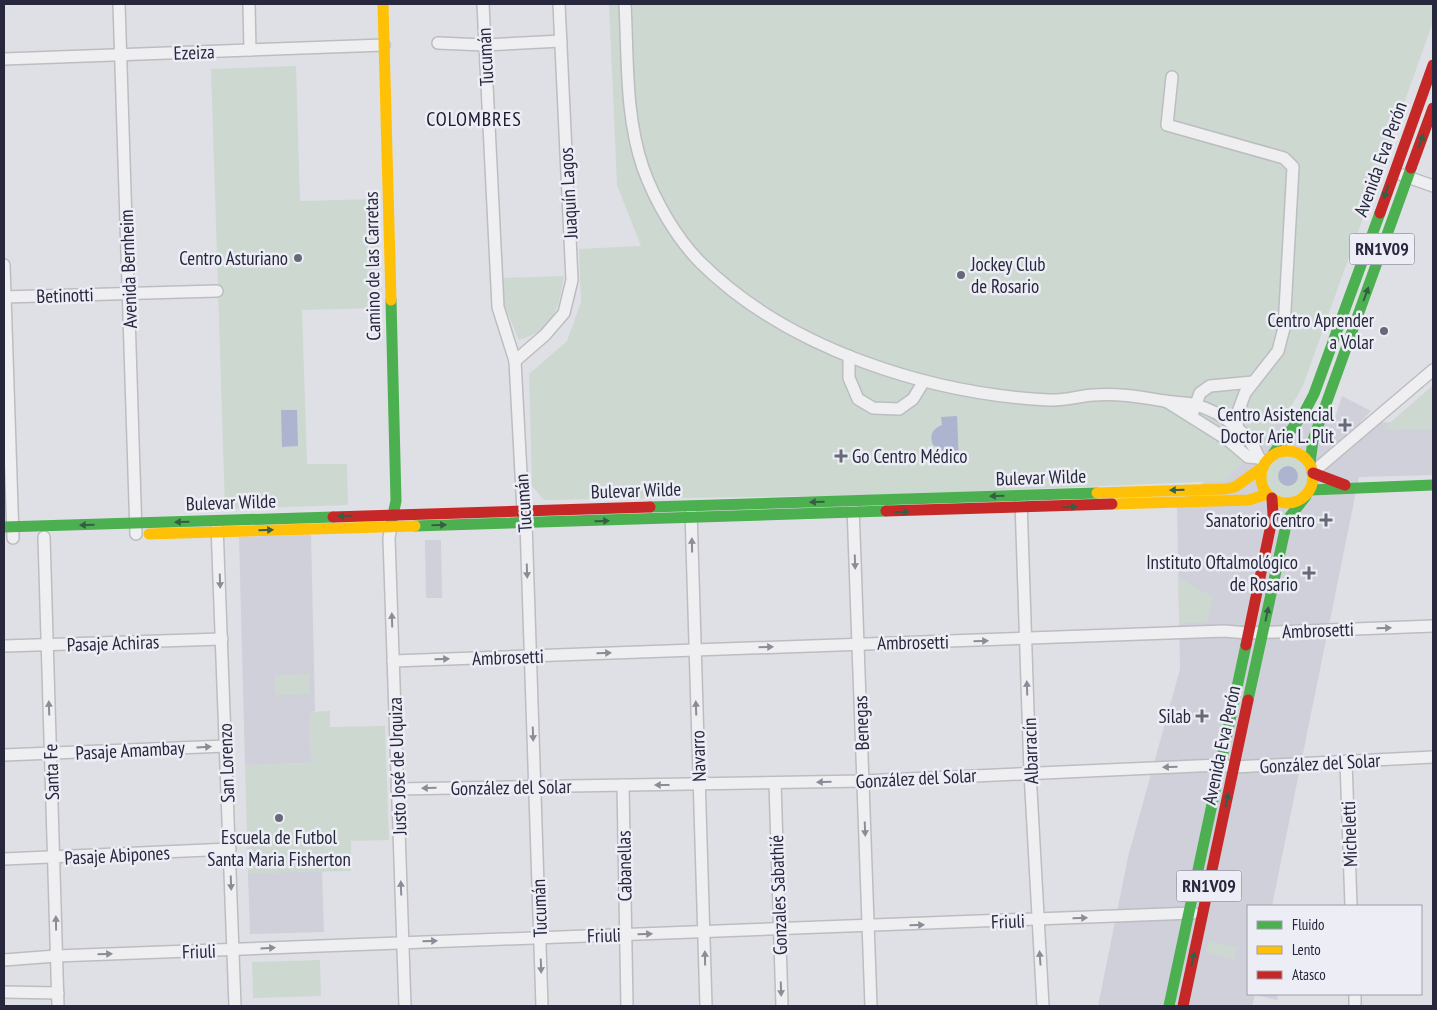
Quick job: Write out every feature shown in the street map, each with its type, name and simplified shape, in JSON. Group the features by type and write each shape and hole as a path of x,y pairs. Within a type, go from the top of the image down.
{"main road":[{"name":"Camino de las Carretas","path":"383,4 396,501 391,526"},
{"name":"Avenida Eva Perón","path":"1265,460 1304,413 1314,394 1433,64"},
{"name":"Avenida Eva Perón","path":"1312,469 1313,440 1433,108"},
{"path":"1265,460 1290,450 1304,457 1312,469 1349,486"},
{"name":"Bulevar Wilde","path":"8,533 218,526 393,514 1226,489 1235,487 1265,460"},
{"name":"RN1V09","path":"1265,460 1262,485 1270,496"},
{"name":"RN1V09","path":"1308,493 1312,469"},
{"path":"1270,496 1289,503 1308,493 1349,486 1433,485"},
{"name":"Avenida Eva Perón","path":"1183,1006 1288,519 1308,493"},
{"name":"Bulevar Wilde","path":"218,526 391,526 526,523 1249,500 1270,496"},
{"name":"Avenida Eva Perón","path":"1169,1006 1273,515 1270,496"},
{"name":"Bulevar Wilde","path":"8,533 44,537 136,529"}],"street":[{"name":"Avenida Bernheim","path":"119,4 136,529"},
{"path":"249,4 250,50"},
{"name":"Tucumán","path":"483,4 498,306 516,361 522,511 526,523 542,1006"},
{"name":"Juaquín Lagos","path":"516,361 545,335 564,313 572,280 559,4"},
{"path":"625,4 631,124 643,168 658,202 700,262 746,300 810,339 849,356 924,381 988,393 1051,400 1116,394 1196,405 1220,416 1237,428 1265,460"},
{"path":"438,44 561,41"},
{"name":"Ezeiza","path":"4,59 384,44"},
{"path":"1172,76 1167,125 1284,158 1293,167 1284,328 1278,351 1245,393 1238,412 1237,428 1228,440"},
{"path":"1393,172 1433,186"},
{"path":"4,265 8,533"},
{"name":"Betinotti","path":"4,297 217,290"},
{"path":"849,356 849,378 858,399 873,408 898,409 913,399 924,381"},
{"path":"1312,469 1433,370"},
{"path":"1190,417 1200,393 1210,386 1253,382"},
{"path":"1166,401 1228,440 1248,457 1265,460"},
{"name":"Albarracín","path":"1021,495 1030,772 1043,1006"},
{"name":"Benegas","path":"853,501 871,1006"},
{"name":"Navarro","path":"691,506 706,1006"},
{"name":"San Lorenzo","path":"218,526 236,1006"},
{"name":"Justo José de Urquiza","path":"391,526 389,538 405,1006"},
{"name":"Santa Fe","path":"44,537 58,1006"},
{"name":"Ambrosetti","path":"393,661 1224,631 1263,633 1433,626"},
{"name":"Pasaje Achiras","path":"4,646 222,639"},
{"name":"Pasaje Amambay","path":"4,755 226,746"},
{"name":"González del Solar","path":"397,789 863,781 1030,772 1219,765 1234,767 1433,758"},
{"name":"Micheletti","path":"1346,761 1351,905"},
{"name":"Gonzales Sabathié","path":"775,783 782,1006"},
{"name":"Cabanellas","path":"623,785 627,1006"},
{"name":"Pasaje Abipones","path":"4,860 230,849"},
{"name":"Friuli","path":"4,960 56,956 403,942 1188,914 1204,911"},
{"path":"4,992 58,993"}],"shaded area":[{"name":"Jockey Club de Rosario","path":"609,4 1433,4 1433,22 1304,383 1279,423 1224,481 880,495 544,500 532,486 529,374 567,341 581,302 579,249 641,246 617,185"},
{"name":"Centro Asturiano","path":"296,66 300,201 377,199 381,308 302,310 307,464 347,464 348,505 225,509 211,69"},
{"path":"564,276 560,299 552,317 540,330 519,340 503,302 501,278"},
{"path":"1433,385 1433,429 1382,430"},
{"path":"1342,396 1371,411 1360,422 1433,423 1433,475 1359,477 1272,905 1247,905 1247,995 1255,995 1252,1006 1098,1006 1128,857 1180,669 1177,503 1283,420 1334,421"},
{"path":"1287,451 1297,453 1305,459 1311,467 1313,477 1311,487 1305,495 1297,501 1287,503 1277,501 1269,495 1263,487 1261,477 1263,467 1269,459 1277,453"},
{"path":"311,535 315,711 310,712 311,763 245,765 239,537"},
{"path":"425,540 441,540 442,598 426,598"},
{"path":"1178,577 1213,597 1207,622 1179,623"},
{"path":"309,674 309,694 275,695 275,675"},
{"path":"330,711 330,727 385,726 389,840 351,841 351,871 248,873 245,765 311,763 310,712"},
{"path":"322,871 324,932 250,934 248,873"},
{"path":"1208,941 1237,947 1234,959 1206,953"},
{"path":"320,960 321,996 253,998 252,962"},
{"path":"1255,995 1278,995 1277,1000"}],"water":[{"path":"281,410 297,410 298,446 282,447"},
{"path":"957,416 959,461 942,462 942,450 933,445 932,433 942,425 941,417"},
{"path":"1284,466 1292,466 1298,472 1298,480 1292,486 1284,486 1278,480 1278,472"}],"traffic: fast":[{"path":"1310,463 1313,440 1411,168"},
{"path":"1273,454 1304,413 1314,394 1380,213"},
{"path":"391,300 396,501 391,524"},
{"path":"1310,490 1433,485"},
{"path":"650,507 1097,493"},
{"path":"1248,700 1286,525 1288,519 1306,496"},
{"path":"415,526 886,511"},
{"path":"4,527 333,517"},
{"path":"1169,1006 1246,645"}],"traffic: slow":[{"path":"383,4 391,300"},
{"path":"1282,451 1292,451 1306,458 1313,472 1313,477 1313,482 1306,496 1292,503 1282,503 1272,499 1265,492 1261,482 1261,472 1265,462 1272,455 1282,451"},
{"path":"1097,493 1226,489 1235,487 1263,467"},
{"path":"1112,504 1249,500 1267,494"},
{"path":"149,534 415,526"}],"traffic: jam":[{"path":"1380,213 1433,65"},
{"path":"1411,168 1433,108"},
{"path":"1313,473 1345,485"},
{"path":"1246,645 1273,515 1272,498"},
{"path":"886,511 1112,504"},
{"path":"333,517 650,507"},
{"path":"1183,1006 1248,700"}],"place":[{"name":"Centro Asturiano","path":"298,258"},
{"name":"Jockey Club de Rosario","path":"961,275"},
{"name":"Centro Aprender a Volar","path":"1384,331"},
{"name":"Centro Asistencial Doctor Arie L. Plit","path":"1345,425"},
{"name":"Go Centro Médico","path":"841,456"},
{"name":"Sanatorio Centro","path":"1326,520"},
{"name":"Instituto Oftalmológico de Rosario","path":"1309,573"},
{"name":"Silab","path":"1202,716"},
{"name":"Escuela de Futbol Santa Maria Fisherton","path":"279,818"}],"district":[{"name":"COLOMBRES","path":"474,119"}]}
